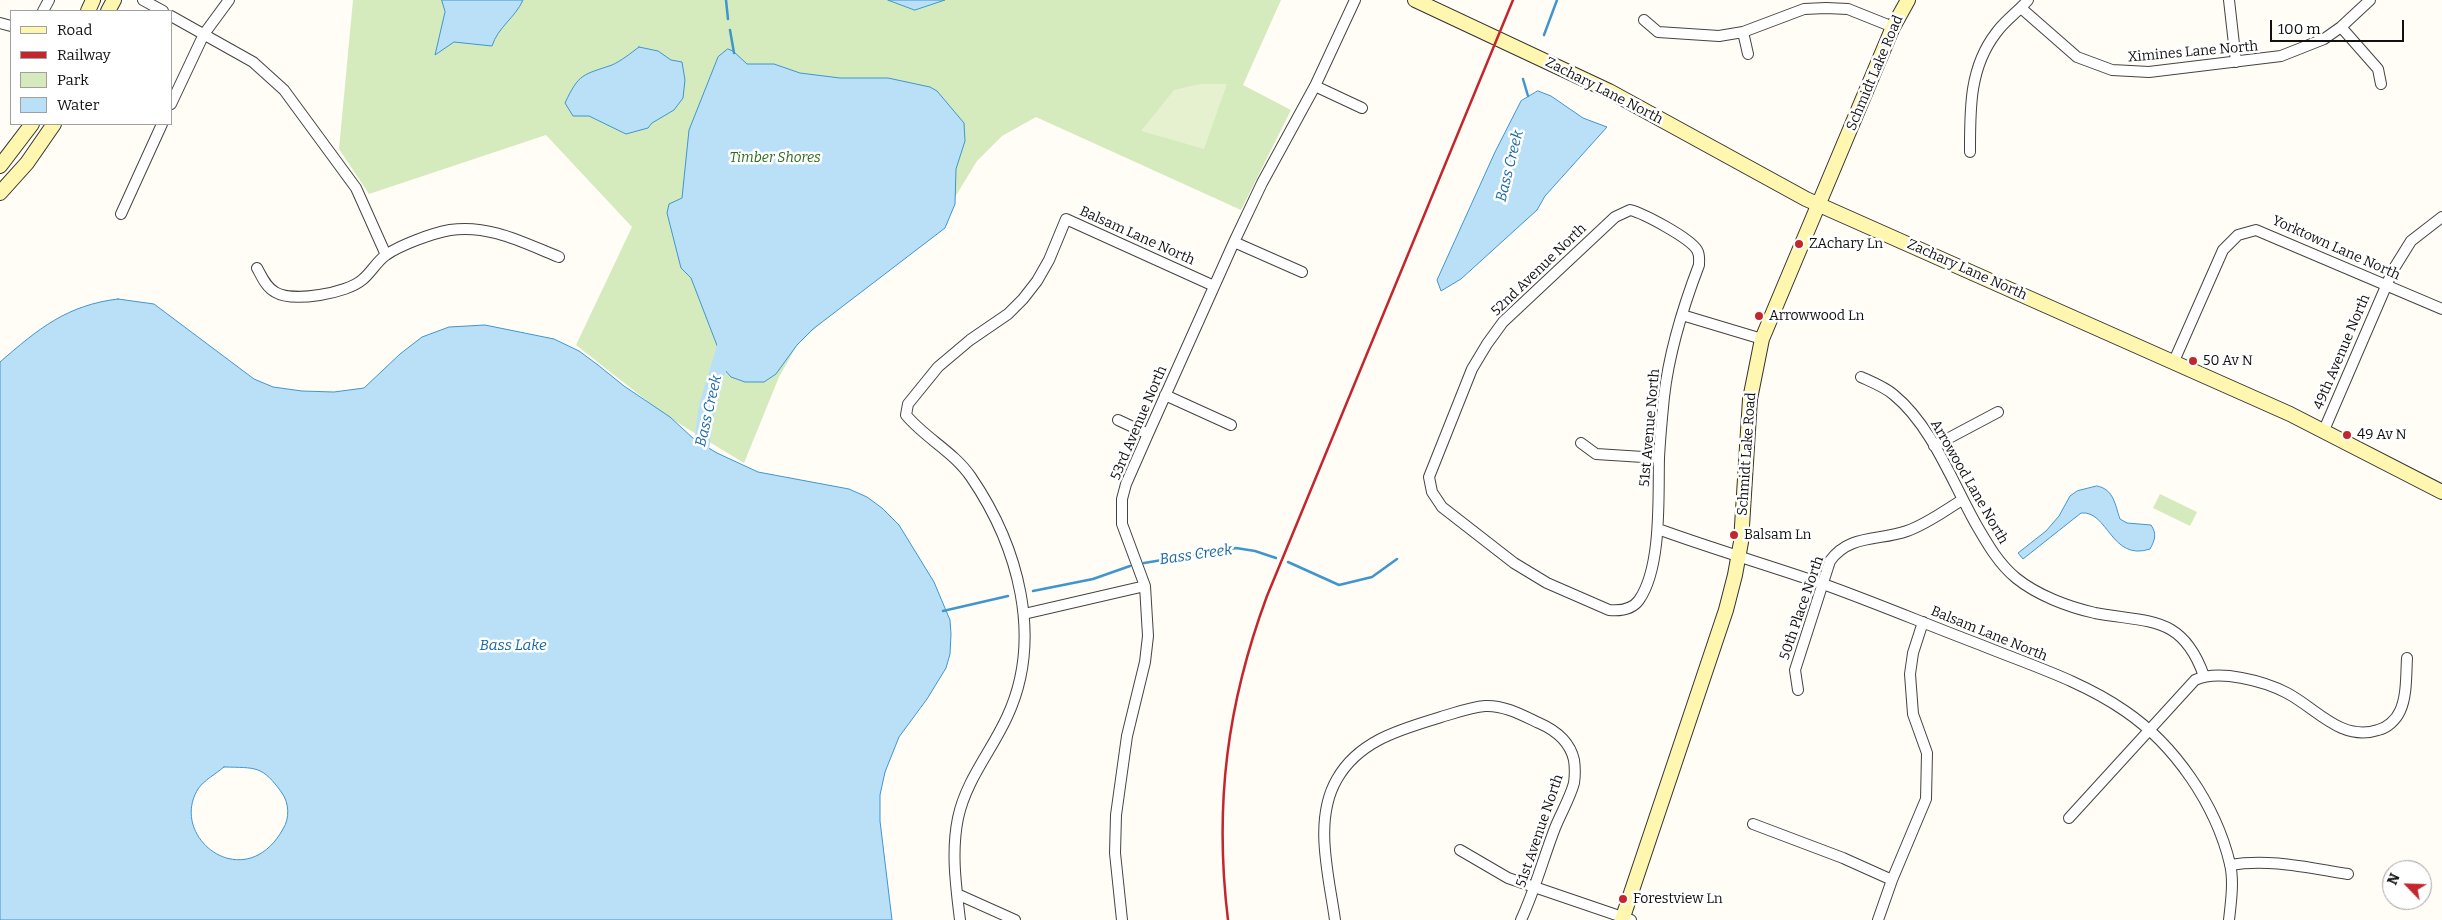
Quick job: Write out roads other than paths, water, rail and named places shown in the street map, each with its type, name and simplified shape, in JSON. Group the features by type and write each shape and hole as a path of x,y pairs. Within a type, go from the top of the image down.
{"street":[{"path":"143,0 161,10"},
{"path":"172,102 204,34 230,0"},
{"name":"53rd Avenue North","path":"1122,920 1116,853 1116,815 1127,736 1146,662 1148,636 1144,586 1122,524 1120,512 1126,484 1234,242 1262,183 1315,86 1355,0"},
{"name":"Zachary Lane North","path":"1415,0 1608,91 1820,205 2174,361 2324,430 2442,492"},
{"name":"Schmidt Lake Road","path":"1625,919 1726,610 1739,556 1750,399 1762,339 1783,286 1820,205 1893,27 1908,0"},
{"path":"1970,152 1970,107 1977,68 1984,51 1996,33 2007,19 2028,0"},
{"path":"2229,0 2236,62"},
{"name":"Ximines Lane North","path":"2021,8 2077,56 2112,70 2150,72 2281,56 2324,39 2341,27 2370,0"},
{"path":"1644,20 1658,32 1720,36 1743,32 1804,9 1826,8 1848,10 1893,27"},
{"path":"172,17 253,62 284,90 356,188 386,255"},
{"path":"2341,27 2378,69 2381,84"},
{"path":"1743,32 1748,54"},
{"path":"1315,86 1362,108"},
{"path":"0,166 31,125"},
{"path":"0,193 27,163 53,125"},
{"path":"121,214 162,125"},
{"name":"52nd Avenue North","path":"1644,591 1634,605 1626,610 1609,610 1547,583 1514,563 1442,507 1432,492 1428,477 1472,368 1503,322 1622,212 1630,210 1642,214 1692,243"},
{"name":"49th Avenue North","path":"2324,430 2385,285 2411,241 2442,217"},
{"name":"Balsam Lane North","path":"1024,614 1022,591 1014,566 998,524 986,500 965,468 916,428 906,415 908,404 938,368 970,340 1008,314 1023,299 1037,281 1066,219 1214,286"},
{"path":"257,268 265,283 275,293 290,297 332,293 353,286 362,280 386,255 448,230 469,229 509,236 559,257"},
{"name":"Yorktown Lane North","path":"2174,361 2223,250 2238,235 2256,230 2261,230 2442,310"},
{"path":"1234,242 1302,272"},
{"name":"51st Avenue North","path":"1644,591 1658,529 1664,396 1671,353 1699,265 1699,257 1692,243"},
{"path":"1682,315 1762,339"},
{"name":"Arrowood Lane North","path":"1861,377 1894,395 1918,420 1996,557 2014,576 2052,598 2094,612 2149,620 2162,625 2186,641 2192,648 2204,676"},
{"path":"1165,395 1231,425"},
{"path":"1934,446 1998,412"},
{"path":"1118,420 1148,434"},
{"path":"1581,443 1596,454 1660,458"},
{"name":"50th Place North","path":"1798,690 1795,670 1830,561 1842,548 1861,540 1890,536 1908,531 1962,500"},
{"name":"Balsam Lane North","path":"1658,529 1822,584 1923,622 2098,694 2149,729 2188,775 2213,818 2230,865 2232,886 2229,920"},
{"path":"960,920 954,864 958,819 972,776 1007,717 1016,695 1022,669 1024,614 1144,586"},
{"path":"1878,920 1892,880 1926,799 1927,754 1913,714 1910,674 1913,653 1923,622"},
{"path":"2070,818 2195,680 2204,676 2218,674 2274,687 2289,694 2331,723 2351,731 2363,733 2384,729 2399,714 2403,705 2407,658"},
{"name":"51st Avenue North","path":"1334,920 1325,840 1325,819 1329,798 1337,779 1351,760 1366,746 1401,729 1485,706 1503,708 1556,732 1570,750 1574,760 1574,782 1547,849 1535,888 1521,920"},
{"path":"1753,824 1843,858 1892,880"},
{"path":"1460,850 1508,878 1625,919"},
{"path":"2230,865 2258,862 2275,863 2348,874"},
{"path":"957,894 1015,920"}],"water":[{"path":"442,0 523,0 516,12 498,33 492,46 454,42 435,55 445,12"},
{"path":"888,0 945,0 915,10"},
{"path":"639,47 658,51 671,60 682,62 685,80 683,98 674,110 652,123 648,128 626,134 589,116 573,116 565,103 578,80 583,76 612,65"},
{"path":"728,49 733,51 747,64 774,64 800,73 840,78 888,78 930,87 937,91 964,123 965,141 956,169 955,204 945,228 813,329 797,345 776,374 764,382 745,382 731,377 716,360 718,348 691,278 681,268 667,213 669,204 682,198 689,130 718,57"},
{"path":"1538,91 1551,96 1583,118 1607,127 1545,196 1537,210 1461,279 1441,291 1437,280 1495,152 1521,101"},
{"name":"Bass Lake","path":"118,299 154,304 254,379 273,387 302,391 334,392 364,388 400,354 422,337 449,327 485,325 554,339 579,351 624,386 670,417 695,440 717,453 758,472 849,489 867,497 882,508 899,525 934,582 950,620 951,634 950,654 946,668 927,699 899,737 885,772 880,795 880,821 892,920 0,920 0,362 27,339 54,320 83,307","holes":["224,767 251,768 263,773 269,777 282,793 287,806 288,815 283,829 267,849 249,858 231,859 215,853 202,841 193,825 191,808 198,789"]},
{"path":"2097,486 2107,490 2110,494 2120,519 2127,523 2151,525 2155,537 2150,549 2137,551 2127,548 2118,543 2098,519 2090,514 2081,513 2023,559 2018,553 2046,531 2059,516 2070,496 2077,491"}],"waterway":[{"name":"Bass Creek","path":"726,0 728,19"},
{"name":"Bass Creek","path":"1544,35 1557,0"},
{"name":"Bass Creek","path":"730,30 734,53"},
{"name":"Bass Creek","path":"1523,79 1528,96"},
{"name":"Bass Creek","path":"699,464 707,406 726,343"},
{"name":"Bass Creek","path":"1144,563 1236,548 1255,551 1276,558"},
{"name":"Bass Creek","path":"1288,562 1339,585 1372,577 1397,559"},
{"name":"Bass Creek","path":"1033,591 1093,579 1130,566"},
{"name":"Bass Creek","path":"943,611 1008,596"}],"railway":[{"path":"1228,920 1223,836 1227,755 1233,716 1253,636 1267,596 1513,0"}],"place":[{"name":"ZAchary Ln","path":"1799,244"},
{"name":"Arrowwood Ln","path":"1759,316"},
{"name":"50 Av N","path":"2193,361"},
{"name":"49 Av N","path":"2347,435"},
{"name":"Balsam Ln","path":"1734,535"},
{"name":"Forestview Ln","path":"1623,899"}],"park label":[{"name":"Timber Shores","path":"775,158"}]}
